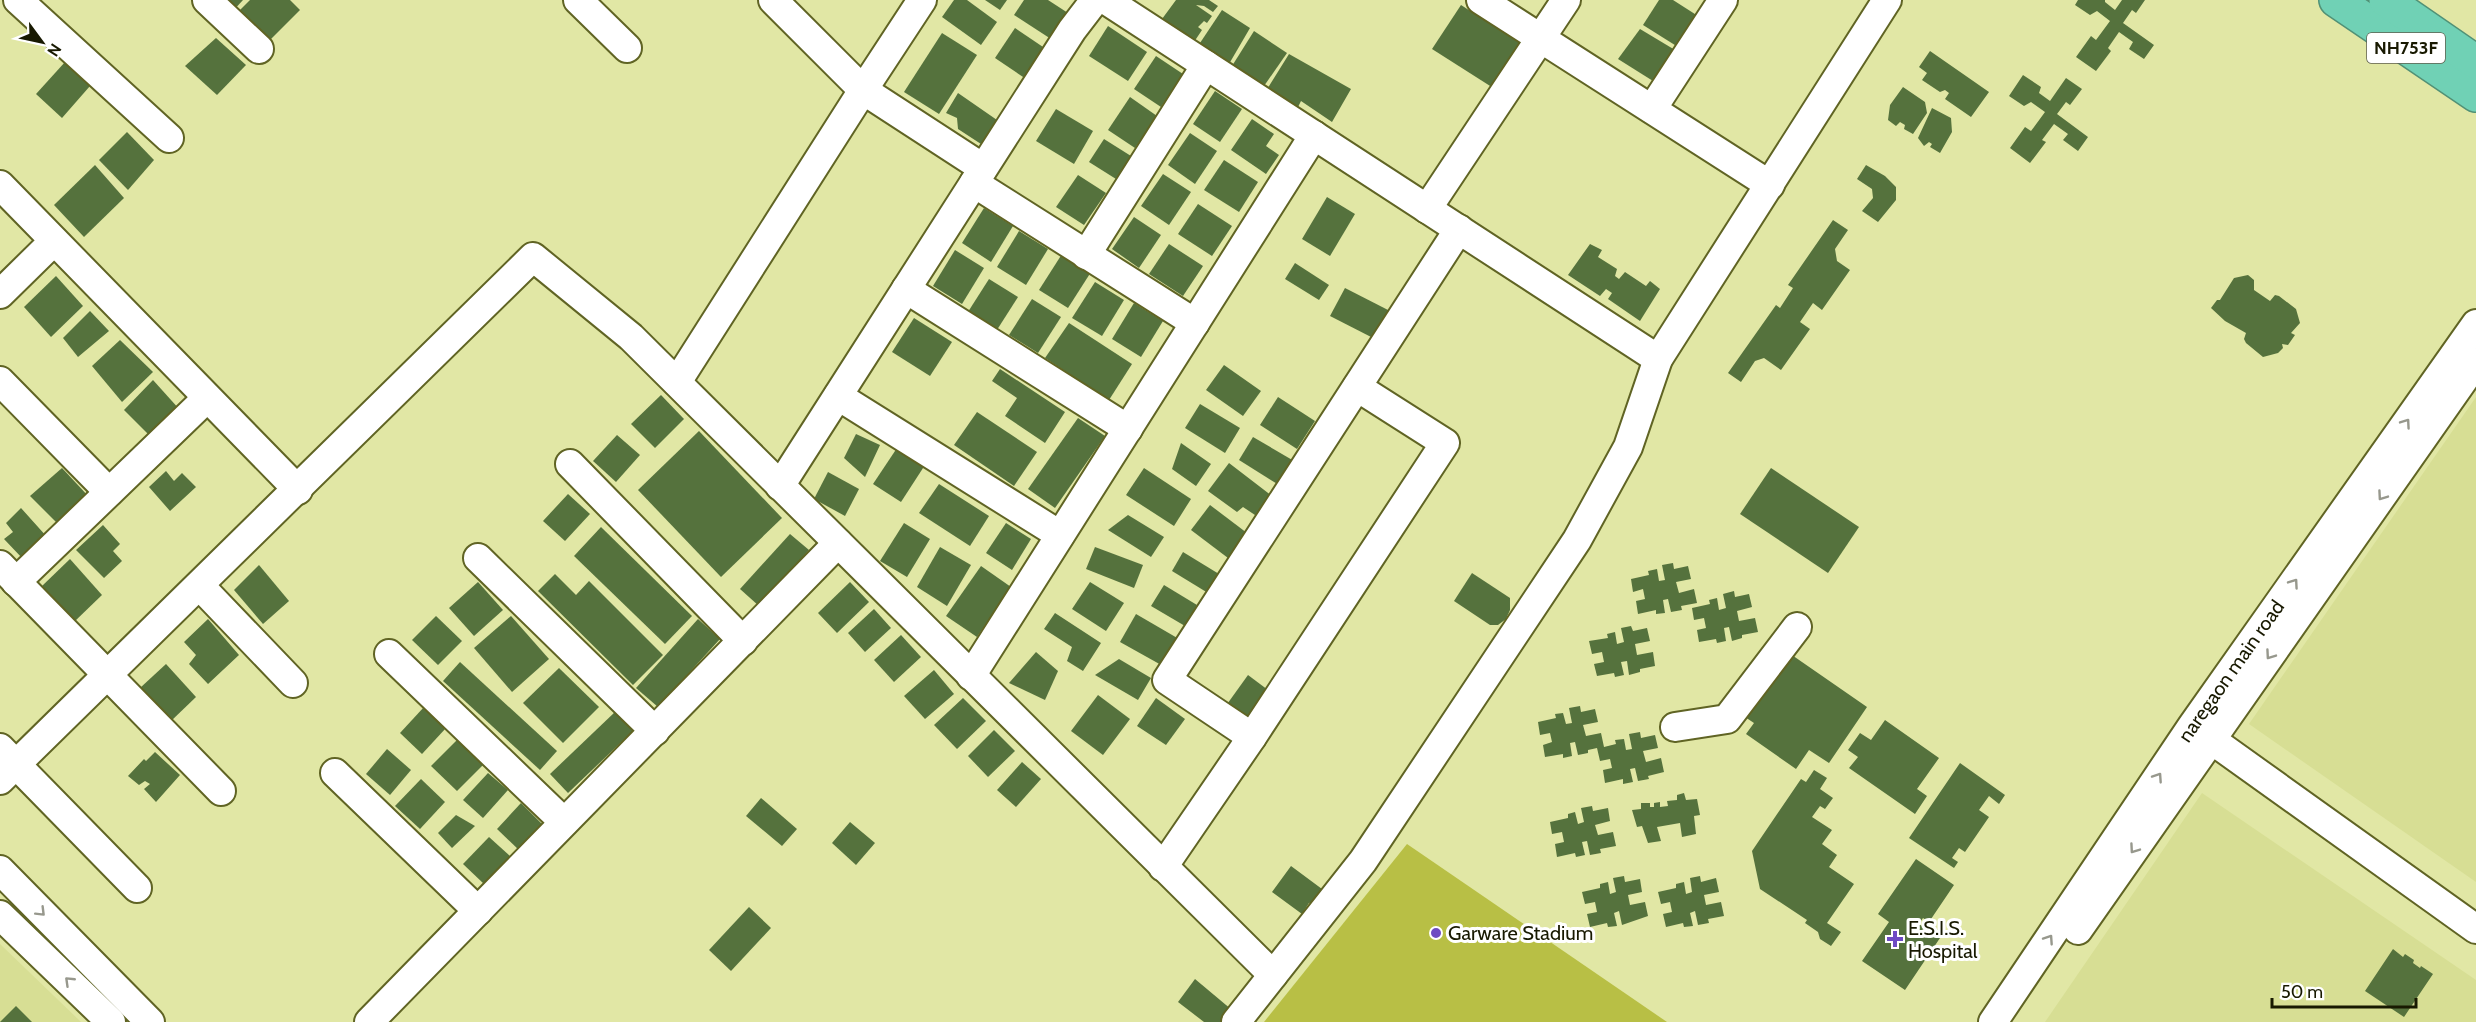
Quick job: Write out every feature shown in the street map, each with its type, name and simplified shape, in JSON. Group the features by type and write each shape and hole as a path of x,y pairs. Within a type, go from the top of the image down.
{"highway":[{"name":"NH753F","path":"2336,0 2476,95"},
{"name":"NH753F","path":"2386,0 2476,62"}],"street":[{"path":"18,0 169,138"},
{"path":"207,0 259,49"},
{"path":"578,0 627,48"},
{"path":"773,0 862,90 1086,255 1194,323"},
{"path":"676,382 922,0"},
{"path":"780,486 1072,30 1095,0"},
{"path":"1107,0 1658,359"},
{"path":"1481,0 1770,185"},
{"path":"1427,209 1566,0"},
{"path":"1652,109 1723,0"},
{"path":"1236,1022 1363,861 1576,540 1628,447 1658,359 1887,0"},
{"path":"1086,255 1206,65"},
{"path":"971,676 1314,135"},
{"path":"0,185 297,490"},
{"path":"1252,737 1167,680 1459,229"},
{"path":"0,294 54,241"},
{"path":"137,888 5,764 108,676 533,257 631,337 1273,975"},
{"path":"906,289 1128,429"},
{"name":"naregaon main road","path":"2014,1022 2201,732 2476,324"},
{"name":"naregaon main road","path":"1993,1022 2201,732 2476,362"},
{"path":"0,381 109,492"},
{"path":"1163,867 1252,737 1445,443 1356,387"},
{"path":"838,396 1060,535"},
{"path":"207,398 109,492 8,574 221,791"},
{"path":"570,464 743,641"},
{"path":"369,1022 838,543"},
{"path":"478,558 655,731"},
{"path":"200,586 293,682"},
{"path":"1675,727 1727,719 1797,627"},
{"path":"389,654 564,822"},
{"path":"2201,732 2476,929"},
{"path":"335,773 478,911"},
{"path":"0,870 150,1022"},
{"path":"0,915 111,1022"}],"shaded area":[{"path":"2476,397 2476,882 2249,724"},
{"path":"2202,793 2476,980 2476,1022 2045,1022"},
{"name":"Garware Stadium","path":"1407,844 1667,1022 1264,1022"},
{"path":"0,944 81,1022 0,1022"}],"building":[{"path":"220,0 243,0 232,12"},
{"path":"250,0 290,0 300,10 270,40 239,11"},
{"path":"954,0 967,0 997,22 981,45 942,17"},
{"path":"985,0 1007,0 1000,10"},
{"path":"1024,0 1048,0 1068,13 1051,39 1014,15"},
{"path":"1176,0 1209,0 1218,6 1213,12 1204,6 1196,5 1212,16 1207,23 1204,21 1198,27 1202,30 1194,42 1162,19"},
{"path":"1659,0 1673,0 1698,16 1678,47 1643,25"},
{"path":"2078,0 2105,0 2115,10 2122,0 2145,0 2136,13 2132,10 2123,23 2154,45 2144,59 2129,49 2133,42 2119,32 2108,48 2111,51 2096,71 2076,57 2091,36 2096,40 2110,21 2097,11 2090,15 2075,5"},
{"path":"1461,5 1526,47 1498,91 1432,49"},
{"path":"1222,10 1250,28 1229,64 1200,43"},
{"path":"1108,26 1147,52 1128,81 1089,56"},
{"path":"1015,28 1046,49 1026,79 995,58"},
{"path":"1640,29 1675,50 1653,81 1618,59"},
{"path":"1254,31 1287,53 1264,86 1232,66"},
{"path":"942,33 977,55 939,114 904,92"},
{"path":"216,38 246,65 217,95 185,66"},
{"path":"1930,51 1989,92 1971,117 1945,99 1949,93 1945,90 1940,92 1922,80 1927,73 1919,67"},
{"path":"1289,54 1351,89 1332,122 1301,101 1298,107 1266,91"},
{"path":"1156,56 1183,74 1161,107 1134,89"},
{"path":"65,62 90,86 62,118 36,94"},
{"path":"2023,75 2041,87 2039,93 2050,101 2066,78 2082,89 2070,105 2066,102 2057,114 2088,137 2078,151 2063,140 2068,134 2054,124 2042,140 2046,142 2030,163 2010,148 2025,127 2031,131 2045,112 2031,102 2024,106 2009,96"},
{"path":"1903,87 1925,102 1927,113 1913,134 1904,129 1905,125 1900,122 1896,126 1888,120 1890,105"},
{"path":"1215,91 1242,109 1220,142 1193,124"},
{"path":"958,93 997,120 981,144 958,129 957,118 946,113"},
{"path":"1130,97 1157,116 1135,148 1108,130"},
{"path":"1932,108 1951,118 1952,132 1940,153 1930,147 1932,144 1929,142 1924,146 1918,138"},
{"path":"1056,109 1093,131 1074,164 1036,141"},
{"path":"1252,119 1274,134 1266,146 1279,155 1266,174 1231,150"},
{"path":"127,132 154,160 128,190 99,160"},
{"path":"1190,133 1217,151 1195,184 1168,165"},
{"path":"1104,139 1131,156 1116,179 1089,162"},
{"path":"1224,160 1258,182 1239,212 1204,190"},
{"path":"95,165 124,198 84,237 54,205"},
{"path":"1866,165 1885,176 1896,187 1896,200 1878,222 1862,211 1873,198 1872,189 1857,179"},
{"path":"1163,174 1191,192 1169,225 1141,206"},
{"path":"1078,175 1106,193 1084,225 1056,207"},
{"path":"1327,197 1355,214 1330,256 1302,239"},
{"path":"1198,204 1232,226 1212,256 1178,234"},
{"path":"984,208 1013,226 991,262 962,243"},
{"path":"1134,217 1161,235 1139,268 1112,249"},
{"path":"1833,220 1848,230 1835,249 1837,261 1850,270 1822,310 1813,303 1800,322 1810,329 1781,370 1764,358 1755,361 1741,382 1728,373 1776,305 1780,308 1793,288 1788,285"},
{"path":"1019,231 1048,249 1026,285 997,267"},
{"path":"1169,244 1203,266 1183,296 1149,274"},
{"path":"1590,244 1602,250 1598,257 1617,269 1615,276 1619,279 1625,272 1646,286 1650,281 1660,289 1640,321 1608,299 1612,293 1606,289 1600,296 1568,275"},
{"path":"955,250 984,268 962,304 933,286"},
{"path":"1062,254 1091,272 1068,308 1039,290"},
{"path":"1295,263 1329,285 1319,300 1285,279"},
{"path":"2248,275 2254,280 2254,290 2270,301 2275,295 2279,296 2296,309 2300,323 2291,333 2295,335 2288,345 2282,344 2283,348 2278,353 2263,357 2246,343 2244,339 2246,333 2225,321 2211,308 2217,300 2220,300 2234,278"},
{"path":"56,276 83,306 51,337 24,307"},
{"path":"989,279 1018,297 995,333 966,315"},
{"path":"1095,282 1124,300 1102,336 1072,318"},
{"path":"1345,288 1390,311 1375,339 1330,316"},
{"path":"1032,299 1061,317 1038,353 1009,335"},
{"path":"1134,303 1163,321 1141,357 1112,339"},
{"path":"90,311 109,331 78,357 63,338"},
{"path":"914,318 952,342 930,376 892,352"},
{"path":"1069,323 1132,364 1109,400 1045,358"},
{"path":"120,340 153,372 122,402 92,366"},
{"path":"1224,365 1261,391 1243,416 1206,390"},
{"path":"1000,369 1065,412 1045,443 1005,416 1017,398 992,381"},
{"path":"153,380 180,410 154,440 124,410"},
{"path":"661,395 684,419 655,448 631,424"},
{"path":"1278,397 1315,421 1297,449 1260,425"},
{"path":"1200,404 1240,428 1225,453 1185,428"},
{"path":"977,412 1037,452 1014,486 954,445"},
{"path":"1078,418 1105,436 1055,508 1028,489"},
{"path":"699,431 782,518 721,577 638,490"},
{"path":"856,434 880,445 865,477 844,458"},
{"path":"617,435 640,455 616,482 593,461"},
{"path":"1253,437 1294,461 1279,485 1239,460"},
{"path":"1181,443 1211,464 1196,486 1172,469"},
{"path":"897,448 925,465 901,502 873,484"},
{"path":"1229,463 1272,496 1258,517 1243,507 1237,512 1208,491"},
{"path":"62,468 90,498 60,526 30,496"},
{"path":"1144,468 1191,499 1174,526 1126,495"},
{"path":"1771,468 1859,527 1828,573 1740,514"},
{"path":"166,471 174,481 182,473 196,487 170,511 149,487"},
{"path":"828,472 859,489 845,516 814,499"},
{"path":"939,484 989,516 970,546 919,513"},
{"path":"568,494 590,514 565,541 543,521"},
{"path":"1210,505 1247,533 1228,558 1191,530"},
{"path":"21,508 47,537 23,559 4,539 13,532 6,523"},
{"path":"1128,515 1164,537 1151,557 1108,530"},
{"path":"904,523 930,539 907,577 880,561"},
{"path":"1006,523 1031,539 1012,570 986,553"},
{"path":"103,525 120,544 113,551 122,561 104,578 76,550"},
{"path":"601,527 692,616 665,644 574,556"},
{"path":"790,534 809,550 759,606 740,589"},
{"path":"940,547 971,565 947,606 917,587"},
{"path":"1095,547 1143,565 1134,588 1086,569"},
{"path":"1183,552 1219,574 1208,593 1172,571"},
{"path":"70,559 102,595 74,622 42,586"},
{"path":"1673,563 1674,569 1688,566 1691,579 1676,582 1679,593 1694,589 1697,603 1681,606 1682,610 1671,612 1668,599 1663,600 1665,613 1656,614 1656,610 1638,614 1636,601 1645,599 1643,589 1633,592 1631,579 1649,575 1648,571 1657,569 1659,581 1665,580 1662,565"},
{"path":"259,565 289,601 263,624 234,590"},
{"path":"981,566 1011,587 977,637 946,616"},
{"path":"1472,573 1510,598 1510,610 1506,619 1498,625 1490,625 1454,601"},
{"path":"555,574 576,595 589,581 663,655 633,685 538,591"},
{"path":"478,582 503,610 474,636 449,608"},
{"path":"850,582 869,602 837,633 818,613"},
{"path":"1090,582 1124,603 1106,631 1072,609"},
{"path":"1164,585 1197,605 1185,626 1151,606"},
{"path":"1734,591 1735,597 1749,594 1752,607 1737,611 1739,621 1755,618 1758,632 1742,635 1742,638 1732,641 1729,627 1724,628 1726,641 1717,643 1716,639 1699,642 1697,630 1706,628 1704,618 1694,620 1692,608 1710,604 1709,600 1717,598 1719,610 1726,608 1723,594"},
{"path":"874,609 891,628 865,652 848,633"},
{"path":"1055,613 1101,643 1083,671 1067,661 1072,647 1044,629"},
{"path":"1136,614 1179,639 1163,666 1120,642"},
{"path":"436,616 462,641 438,665 412,640"},
{"path":"511,616 549,659 512,692 474,648"},
{"path":"208,619 239,655 208,684 189,664 196,655 184,642"},
{"path":"698,619 720,639 658,707 636,688"},
{"path":"1631,626 1633,631 1647,628 1650,641 1635,644 1637,655 1653,652 1655,666 1640,669 1640,672 1629,675 1627,661 1621,662 1624,675 1615,677 1614,673 1597,676 1594,664 1604,662 1602,652 1592,654 1589,641 1608,638 1607,634 1615,632 1617,644 1624,642 1621,628"},
{"path":"901,635 921,657 894,682 874,660"},
{"path":"1036,652 1058,671 1045,700 1009,683"},
{"path":"1789,653 1867,707 1829,763 1809,750 1796,769 1746,734 1754,723 1745,717"},
{"path":"1119,659 1151,678 1138,700 1095,675"},
{"path":"460,662 557,751 540,770 443,681"},
{"path":"166,664 196,697 170,722 140,688"},
{"path":"559,668 599,707 563,743 523,703"},
{"path":"934,670 954,694 925,719 904,696"},
{"path":"1248,675 1272,693 1255,722 1225,707"},
{"path":"1098,695 1130,719 1103,755 1071,731"},
{"path":"963,698 986,721 957,749 934,725"},
{"path":"1156,698 1185,719 1166,745 1137,726"},
{"path":"1580,706 1581,712 1595,709 1598,722 1583,725 1586,736 1601,733 1604,747 1616,744 1615,740 1624,739 1626,750 1632,749 1629,734 1640,732 1641,738 1655,735 1658,748 1643,751 1646,762 1661,758 1664,772 1638,781 1635,768 1630,769 1633,782 1623,784 1623,779 1605,783 1603,770 1612,768 1610,759 1600,761 1597,748 1578,755 1575,742 1570,743 1572,756 1563,758 1563,754 1545,757 1543,745 1552,742 1550,733 1540,735 1538,722 1556,718 1555,714 1563,713 1566,724 1572,723 1569,708"},
{"path":"424,707 446,728 422,754 400,733"},
{"path":"616,711 634,730 568,793 550,774"},
{"path":"1885,720 1939,758 1917,789 1927,796 1915,814 1849,768 1858,757 1848,750 1860,733 1871,740"},
{"path":"994,730 1015,751 988,777 968,756"},
{"path":"457,740 483,765 457,791 431,766"},
{"path":"387,749 411,770 390,795 366,774"},
{"path":"155,752 180,775 156,802 144,789 150,784 145,781 139,785 128,776 144,759 146,761"},
{"path":"1022,762 1041,779 1016,807 997,790"},
{"path":"1960,763 2005,795 1999,804 1989,796 1979,810 1989,817 1965,852 1959,848 1952,858 1958,862 1954,868 1909,838"},
{"path":"1814,770 1827,778 1820,789 1833,798 1825,809 1820,806 1812,817 1832,830 1822,844 1837,855 1829,867 1854,884 1827,923 1841,932 1831,946 1820,939 1818,932 1805,923 1807,920 1760,889 1752,851 1801,779 1806,782"},
{"path":"488,773 508,790 483,818 463,800"},
{"path":"421,779 445,802 420,829 395,806"},
{"path":"1684,793 1686,800 1697,799 1700,815 1694,816 1696,834 1682,837 1680,823 1657,827 1661,841 1648,843 1642,826 1637,827 1632,810 1641,809 1641,803 1650,803 1650,807 1654,807 1654,803 1660,802 1660,807 1668,806 1667,801 1677,800 1677,795"},
{"path":"761,798 797,829 782,846 746,816"},
{"path":"521,803 545,827 521,852 497,829"},
{"path":"1592,806 1593,811 1608,808 1610,821 1595,825 1598,835 1613,832 1616,846 1600,849 1601,853 1590,855 1587,841 1582,842 1585,855 1576,857 1575,853 1557,857 1555,844 1564,842 1562,832 1552,834 1550,822 1568,818 1568,814 1575,812 1578,824 1584,822 1581,808"},
{"path":"456,815 475,826 452,848 438,833"},
{"path":"850,822 875,843 856,865 832,843"},
{"path":"489,837 511,857 484,884 463,864"},
{"path":"1916,859 1954,885 1929,922 1923,918 1919,924 1940,938 1905,990 1862,961 1889,922 1878,914"},
{"path":"1291,866 1322,889 1315,897 1315,902 1309,903 1302,914 1272,892"},
{"path":"1624,876 1625,882 1640,879 1642,892 1628,895 1630,905 1645,902 1648,916 1622,925 1619,911 1614,913 1617,926 1608,927 1607,923 1590,927 1587,914 1597,912 1595,902 1585,904 1582,892 1600,888 1600,884 1608,882 1610,894 1616,892 1613,878"},
{"path":"1700,876 1701,882 1716,878 1719,892 1704,895 1706,905 1721,902 1724,916 1708,919 1709,923 1698,925 1695,911 1690,913 1693,926 1684,927 1683,923 1666,927 1663,914 1672,912 1670,902 1661,904 1658,892 1676,888 1676,884 1684,882 1686,894 1692,892 1690,878"},
{"path":"749,907 771,928 731,971 709,950"},
{"path":"2393,949 2403,957 2405,954 2420,968 2421,966 2433,974 2404,1017 2365,991"},
{"path":"1195,979 1232,1010 1221,1022 1204,1022 1178,1002"},
{"path":"16,1006 32,1022 0,1022"}],"place":[{"name":"Garware Stadium","path":"1436,933"},
{"name":"E.S.I.S. Hospital","path":"1895,939"}]}
